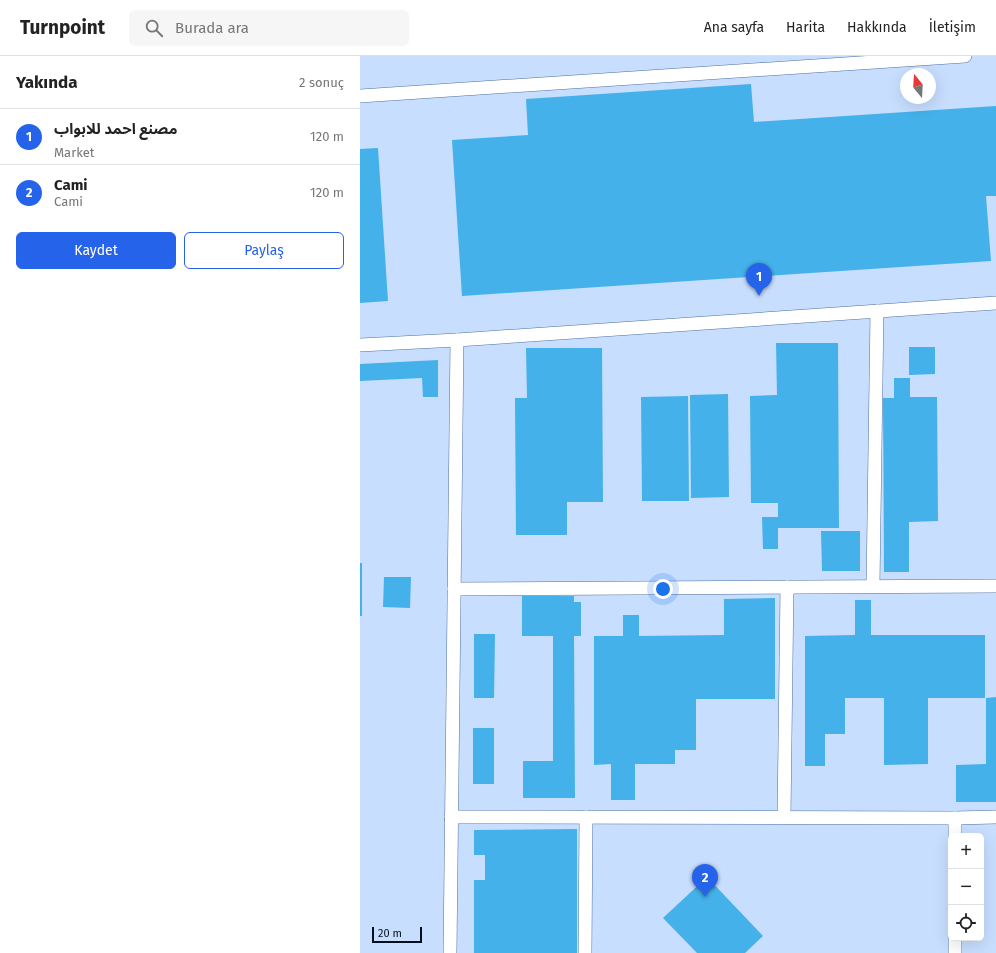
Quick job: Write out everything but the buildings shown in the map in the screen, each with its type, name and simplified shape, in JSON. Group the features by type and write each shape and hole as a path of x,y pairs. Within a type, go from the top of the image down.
{"street":[{"path":"360,96 965,56"},
{"path":"360,345 457,340 996,303"},
{"path":"873,586 877,311"},
{"path":"450,953 457,340"},
{"path":"454,589 996,586"},
{"path":"784,817 787,587"},
{"path":"451,817 996,817"},
{"path":"585,953 586,817"},
{"path":"955,818 955,833"},
{"path":"955,941 955,953"}],"place":[{"name":"مصنع احمد للابواب","path":"759,296"},
{"name":"Cami","path":"705,897"}]}
